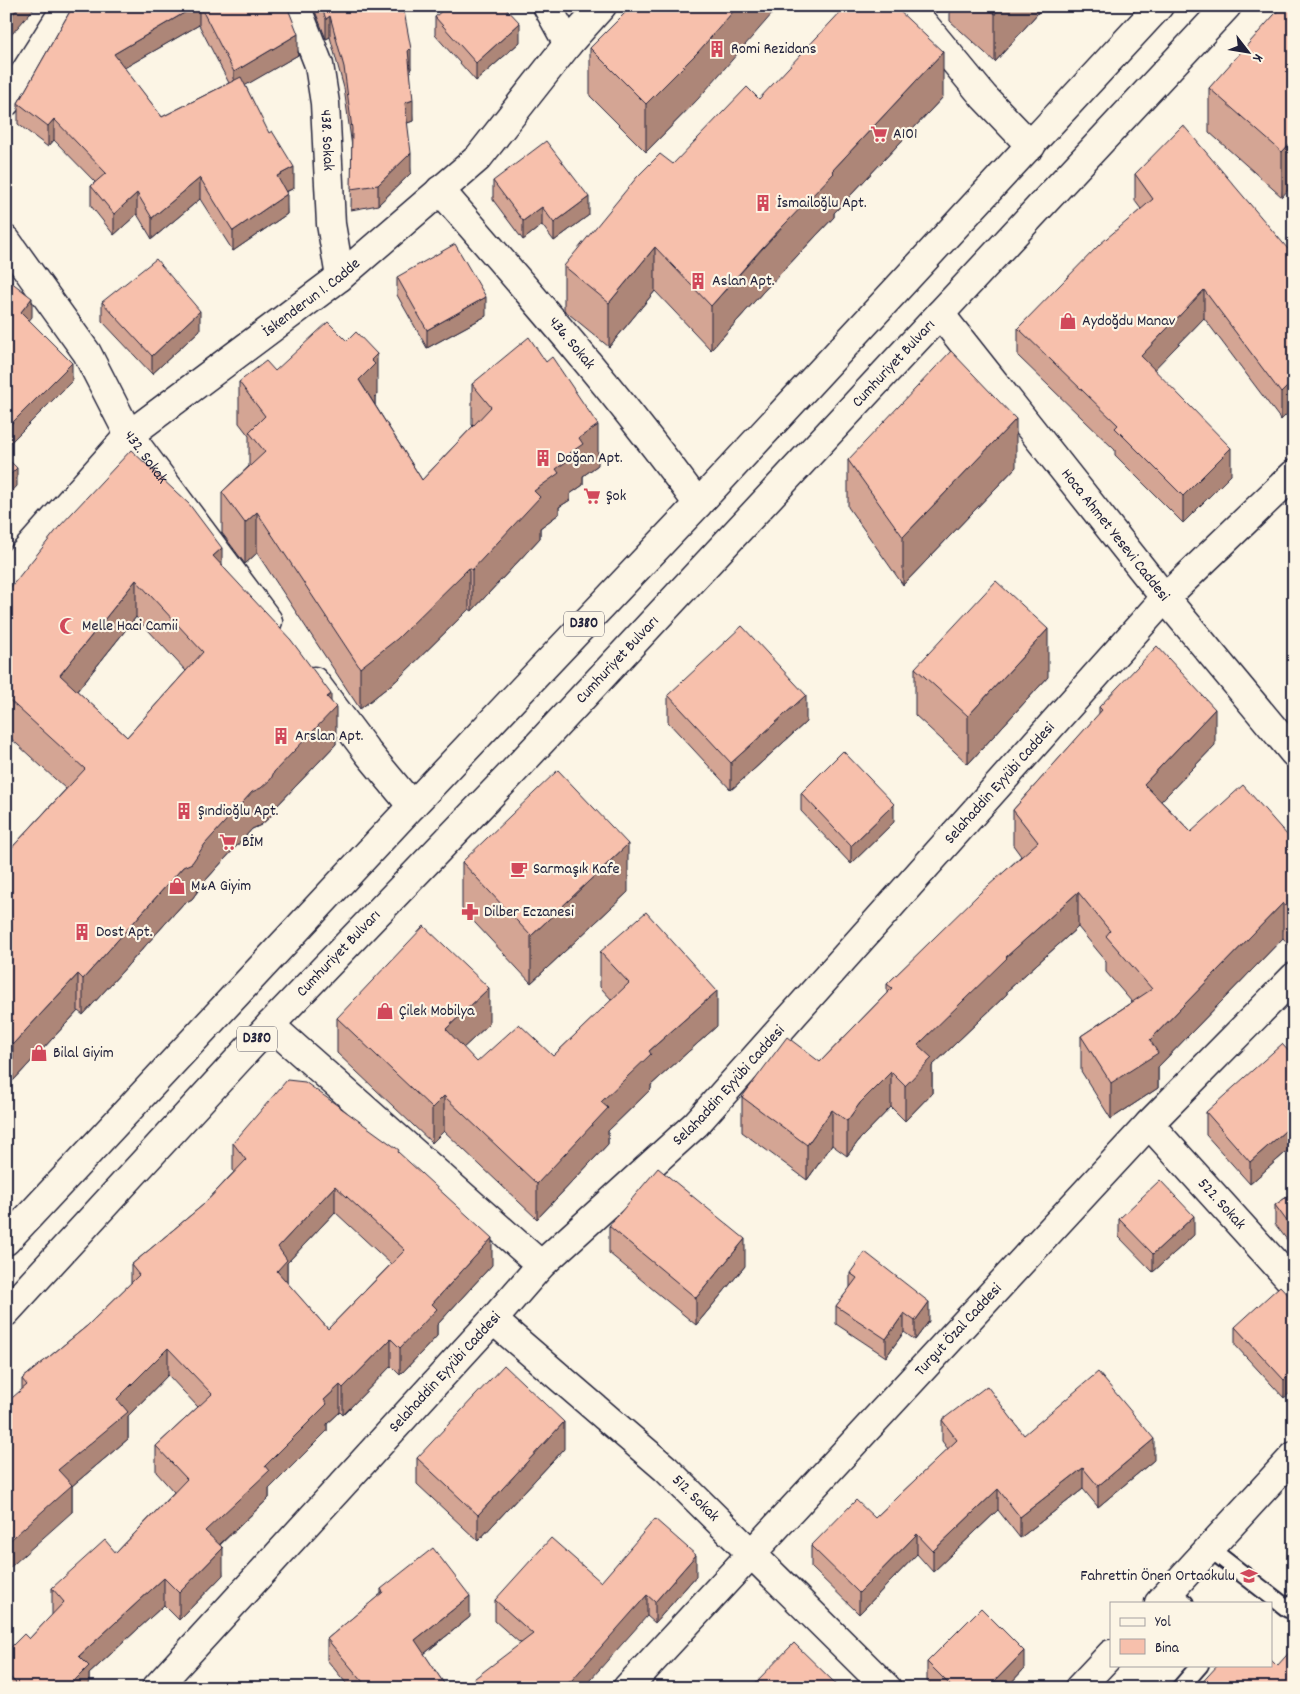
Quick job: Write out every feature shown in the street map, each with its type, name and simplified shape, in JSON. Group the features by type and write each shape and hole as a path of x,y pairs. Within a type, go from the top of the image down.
{"street":[{"path":"6,102 67,6"},
{"name":"438. Sokak","path":"296,6 321,74 325,103 331,224 340,278"},
{"path":"547,6 568,44"},
{"name":"İskenderun 1. Cadde","path":"6,574 129,434 340,278 478,158 568,44 602,6"},
{"path":"910,6 984,97 1031,146"},
{"name":"D380","path":"6,1241 412,806 698,504 1159,6"},
{"name":"Cumhuriyet Bulvarı","path":"6,1312 270,1025 513,772 1226,6"},
{"name":"436. Sokak","path":"440,190 532,295 640,426 698,504"},
{"name":"432. Sokak","path":"6,240 87,353 129,434 281,638"},
{"name":"Hoca Ahmet Yesevi Caddesi","path":"940,314 1165,598 1294,753"},
{"name":"Selahaddin Eyyübi Caddesi","path":"156,1688 541,1266 696,1124 1165,598 1294,474"},
{"path":"298,661 368,753 412,806"},
{"name":"Turgut Özal Caddesi","path":"627,1688 1149,1124 1294,977"},
{"path":"270,1025 541,1266"},
{"name":"522. Sokak","path":"1149,1124 1294,1284"},
{"name":"512. Sokak","path":"493,1320 666,1469 887,1688"},
{"path":"1171,1599 1209,1548 1294,1456"},
{"path":"1079,1688 1110,1655"}],"lane":[{"path":"1209,1548 1288,1609 1294,1602"},
{"path":"1180,1688 1199,1666"}],"building":[{"path":"6,6 20,6 6,22"},
{"path":"73,6 196,6 114,54 162,117 241,77 269,133 272,131 294,167 277,176 287,194 233,231 200,178 152,218 137,193 114,214 91,186 106,173 54,119 48,126 18,103"},
{"path":"200,6 287,6 298,34 234,72"},
{"path":"321,6 403,6 411,49 408,50 413,100 405,103 411,153 378,185 351,189 352,129 344,67 330,16 326,19"},
{"path":"447,6 504,6 520,23 476,63 435,17"},
{"path":"632,6 738,6 698,52 646,104 590,48"},
{"path":"846,6 894,6 943,52 832,171 834,173 762,248 711,306 655,247 609,303 564,266 637,177 660,154 673,164 747,87 759,99"},
{"path":"986,6 1002,6 995,14"},
{"path":"1282,6 1294,6 1294,139 1282,152 1209,88"},
{"path":"1183,125 1288,249 1294,243 1294,380 1281,393 1204,290 1141,356 1231,448 1183,496 1115,428 1118,425 1018,328 1100,244 1153,199 1135,174"},
{"path":"546,141 589,197 554,223 542,207 523,221 493,181"},
{"path":"455,244 486,297 427,330 397,277"},
{"path":"156,259 200,311 152,356 102,302"},
{"path":"6,278 32,298 21,312 72,363 6,429"},
{"path":"328,322 347,341 356,332 377,354 371,360 375,364 359,380 422,480 491,407 472,384 529,337 546,362 552,357 598,425 579,438 583,444 567,455 570,459 556,469 559,473 534,491 540,497 472,570 469,568 397,639 360,668 257,512 245,523 222,492 265,452 249,432 265,416 239,382 266,361 275,371"},
{"path":"951,351 1016,419 903,537 848,460"},
{"path":"131,450 189,504 222,548 213,556 291,640 331,694 327,697 336,707 274,772 271,779 261,788 252,792 205,844 192,863 183,867 83,979 78,974 13,1044 9,1040 6,1043 6,854 85,769 6,697 6,593 59,527","holes":["136,580 203,652 127,737 60,675"]},
{"path":"6,457 17,468 6,479"},
{"path":"996,581 1048,629 968,716 915,668"},
{"path":"742,626 806,695 731,763 668,695"},
{"path":"1157,646 1215,709 1144,784 1191,832 1243,785 1288,836 1291,832 1294,835 1294,908 1291,911 1283,903 1150,1040 1158,1053 1111,1083 1081,1036 1152,989 1106,936 1110,931 1078,892 1006,957 918,1045 932,1058 905,1086 891,1072 860,1103 847,1121 832,1110 807,1145 742,1097 787,1037 820,1062 892,988 887,984 980,893 1038,842 1013,810 1102,710 1099,707"},
{"path":"843,751 894,804 851,846 801,793"},
{"path":"558,770 628,844 531,936 462,862"},
{"path":"646,912 717,991 649,1051 651,1054 601,1102 608,1108 537,1184 444,1096 432,1108 337,1018 424,926 489,988 446,1029 477,1062 519,1024 553,1056 629,983 600,952"},
{"path":"1282,1044 1294,1056 1294,1123 1250,1162 1206,1112"},
{"path":"287,1080 305,1082 399,1150 398,1152 492,1238 432,1304 437,1309 400,1348 391,1339 343,1388 340,1385 324,1400 327,1404 265,1466 269,1471 205,1531 223,1548 179,1593 164,1578 79,1656 89,1666 67,1688 21,1688 6,1673 6,1652 24,1634 29,1639 64,1602 52,1588 105,1540 116,1553 187,1479 156,1446 212,1394 168,1348 117,1399 128,1412 58,1470 72,1485 6,1544 6,1403 27,1385 22,1379 87,1326 139,1275 131,1265 203,1205 246,1160 233,1143","holes":["335,1186 405,1250 328,1329 277,1271 287,1260 278,1247"]},
{"path":"658,1168 745,1239 696,1298 609,1226"},
{"path":"1160,1180 1194,1216 1153,1254 1119,1219"},
{"path":"1294,1192 1294,1231 1275,1205"},
{"path":"865,1252 929,1302 915,1321 904,1313 886,1339 836,1306 857,1278 850,1273"},
{"path":"1280,1286 1294,1301 1294,1371 1284,1380 1235,1327"},
{"path":"504,1365 564,1422 478,1515 417,1458"},
{"path":"1098,1372 1154,1439 1098,1486 1083,1468 1020,1517 998,1489 933,1551 917,1534 859,1593 811,1546 856,1500 875,1518 957,1440 942,1420 987,1386 1024,1435"},
{"path":"655,1519 696,1555 655,1602 647,1595 572,1680 561,1688 462,1688 533,1634 495,1600 551,1538 601,1582"},
{"path":"433,1548 470,1596 415,1640 447,1688 368,1688 327,1639 383,1592 381,1589"},
{"path":"981,1608 1024,1651 988,1688 953,1688 927,1662"},
{"path":"794,1643 837,1685 834,1688 759,1688 755,1683"},
{"path":"1294,1647 1294,1688 1197,1688 1217,1666 1272,1666 1272,1661 1277,1666"}],"place":[{"name":"Romi Rezidans","path":"717,49"},
{"name":"A101","path":"879,134"},
{"name":"İsmailoğlu Apt.","path":"763,203"},
{"name":"Aslan Apt.","path":"698,281"},
{"name":"Aydoğdu Manav","path":"1068,321"},
{"name":"Doğan Apt.","path":"543,458"},
{"name":"Şok","path":"592,496"},
{"name":"Melle Haci Camii","path":"68,626"},
{"name":"Arslan Apt.","path":"281,736"},
{"name":"Şındioğlu Apt.","path":"184,811"},
{"name":"BİM","path":"228,842"},
{"name":"Sarmaşık Kafe","path":"519,869"},
{"name":"M&A Giyim","path":"177,886"},
{"name":"Dilber Eczanesi","path":"470,912"},
{"name":"Dost Apt.","path":"82,932"},
{"name":"Çilek Mobilya","path":"385,1011"},
{"name":"Bilal Giyim","path":"39,1053"},
{"name":"Fahrettin Önen Ortaokulu","path":"1249,1576"}]}
